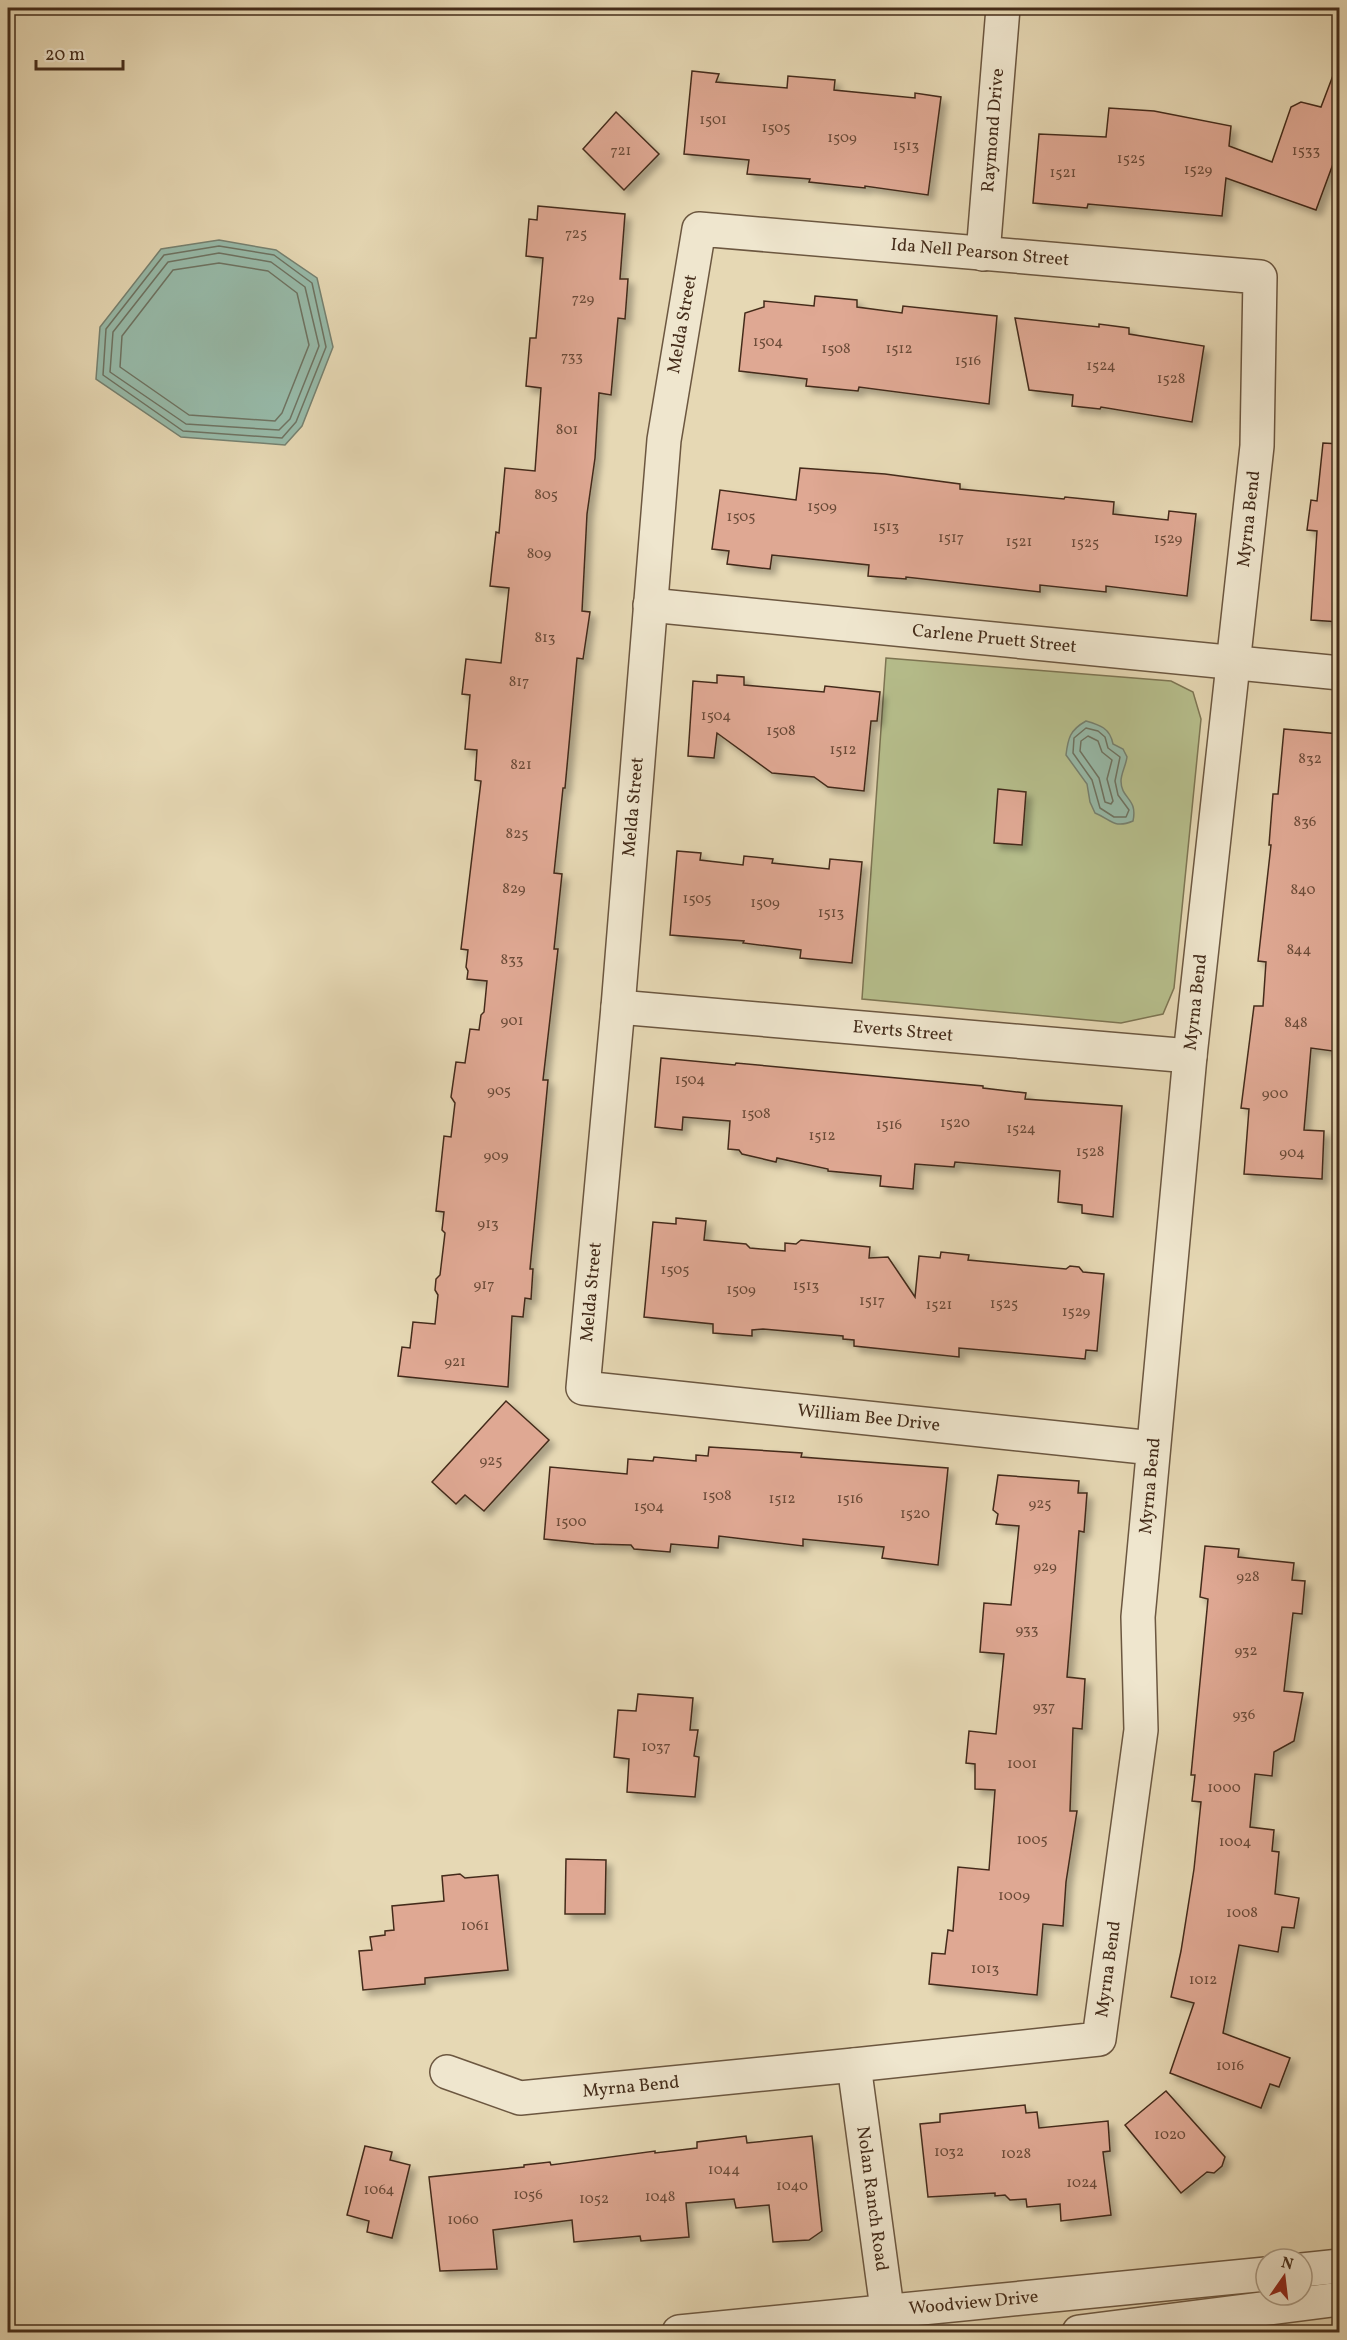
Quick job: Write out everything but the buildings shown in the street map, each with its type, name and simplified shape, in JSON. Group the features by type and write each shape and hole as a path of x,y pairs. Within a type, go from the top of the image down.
{"street":[{"name":"Raymond Drive","path":"982,254 1003,8"},
{"name":"Ida Nell Pearson Street","path":"699,229 1260,277"},
{"name":"Melda Street","path":"583,1388 618,1007 664,440 699,229"},
{"name":"Myrna Bend","path":"447,2072 520,2097 854,2066 1099,2039 1141,1730 1138,1617 1190,1056 1257,446 1260,277"},
{"name":"Carlene Pruett Street","path":"650,605 1340,673"},
{"name":"Everts Street","path":"618,1007 1190,1056"},
{"name":"William Bee Drive","path":"583,1388 1154,1448"},
{"name":"Nolan Ranch Road","path":"854,2066 889,2321"},
{"path":"1314,2269 1340,2266"},
{"name":"Woodview Drive","path":"679,2332 889,2321 1062,2296 1254,2275"},
{"path":"1079,2332 1340,2299"}],"green space":[{"path":"886,658 1171,681 1193,692 1201,719 1174,988 1163,1014 1121,1023 862,999"}],"water":[{"path":"219,240 276,250 317,278 333,347 302,426 285,445 181,437 96,379 100,327 161,249"},
{"path":"1086,721 1107,731 1113,744 1123,749 1127,757 1121,781 1133,808 1133,821 1117,824 1095,813 1090,802 1087,784 1066,755 1071,735"}]}
